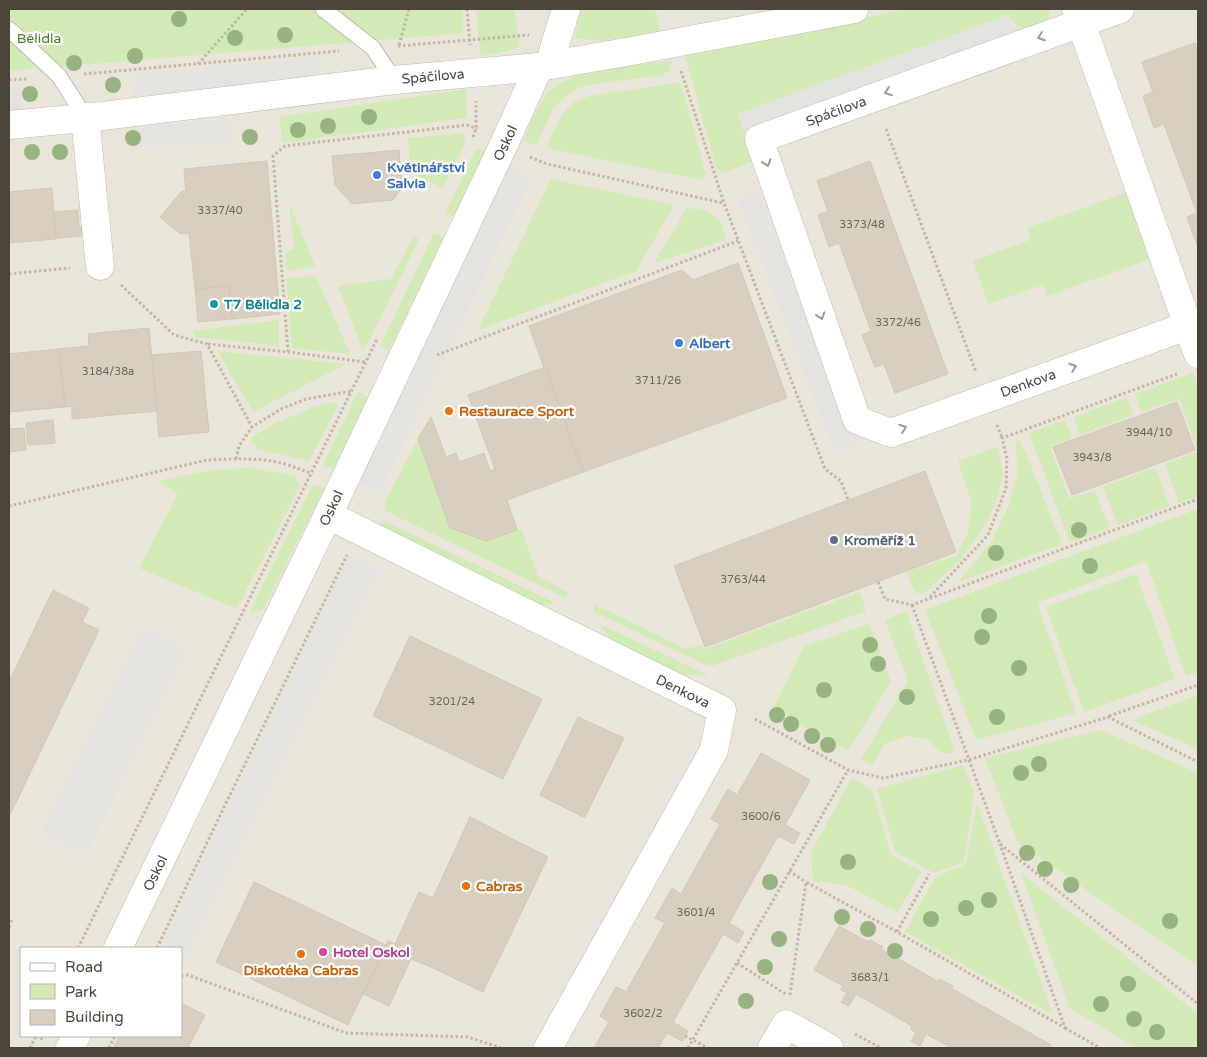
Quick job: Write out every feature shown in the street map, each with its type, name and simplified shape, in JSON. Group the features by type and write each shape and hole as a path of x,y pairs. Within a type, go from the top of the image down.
{"street":[{"name":"Oskol","path":"118,947 328,515 504,144 544,66 566,9"},
{"name":"Spáčilova","path":"9,125 85,118 394,80 544,66 854,9"},
{"name":"Spáčilova","path":"858,420 759,140 1078,16 1120,9"},
{"path":"1078,16 1193,324 1190,363"},
{"path":"85,118 100,266"},
{"name":"Denkova","path":"858,420 891,433 1193,324"},
{"name":"Denkova","path":"328,515 722,710 714,750 548,1048"},
{"path":"772,1048 786,1024 829,1048"}],"lane":[{"path":"323,9 373,48 394,80"},
{"path":"9,29 59,76 85,118"}],"path":[{"path":"198,64 247,9"},
{"path":"399,46 409,9"},
{"path":"467,9 470,40"},
{"path":"9,80 534,34"},
{"path":"680,68 724,203 825,469 841,481 848,500"},
{"path":"471,142 476,128 477,112 474,72"},
{"path":"288,352 273,156 284,146 467,125 476,128"},
{"path":"886,129 979,380"},
{"path":"526,155 547,164 724,203"},
{"path":"430,358 738,241"},
{"path":"9,274 100,266 174,334 207,344 365,362"},
{"path":"78,947 378,337"},
{"path":"207,344 252,427"},
{"path":"930,598 988,535 1006,488 1007,459 1002,438 1190,363"},
{"path":"236,459 239,446 252,427 281,409 306,399 352,390"},
{"path":"9,506 207,460 236,459 283,464 342,484"},
{"path":"878,582 885,598 912,605 1198,499"},
{"path":"157,947 284,680 359,531"},
{"path":"912,605 1065,1028"},
{"path":"755,719 848,770 883,778 968,760 1108,716 1198,685"},
{"path":"1108,716 1198,762"},
{"path":"688,1048 848,770"},
{"path":"1000,844 1198,1004"},
{"path":"789,871 1100,1048"},
{"path":"896,932 929,874"},
{"path":"786,1024 806,882"},
{"path":"9,927 12,919"},
{"path":"182,976 188,975 346,1033 468,1037 501,1048"},
{"path":"686,1036 708,1048"}],"shaded area":[{"path":"9,9 1198,9 1198,1048 9,1048"},
{"path":"1008,15 1019,32 744,132 737,114"},
{"path":"318,57 319,81 132,96 135,75"},
{"path":"21,85 23,108 9,109 9,86"},
{"path":"233,119 234,141 137,147 135,127"},
{"path":"497,161 532,177 380,492 347,475"},
{"path":"758,190 855,445 835,454 737,198"},
{"path":"348,555 380,569 184,961 182,960 182,947 162,947"},
{"path":"142,627 187,649 86,854 41,832"}],"green space":[{"name":"Bělidla","path":"9,9 461,9 464,33 9,71"},
{"path":"476,9 514,9 520,47 480,56"},
{"path":"581,9 655,9 660,31 599,41 575,38"},
{"path":"904,9 1050,9 1047,21 1038,27 1026,29 1020,27 1015,24 1009,15 738,114 754,161 723,173 716,168 685,56 799,34"},
{"path":"671,61 670,70 663,75 587,85 575,89 554,107 536,145 524,141 531,121 549,90 562,82 600,69"},
{"path":"679,83 682,88 705,171 702,180 546,148 555,128 567,109 578,100 590,96"},
{"path":"466,89 467,118 282,143 280,117"},
{"path":"462,133 465,138 465,144 443,188 410,172 408,138"},
{"path":"476,149 486,151 454,217 445,214"},
{"path":"551,179 674,205 636,271 478,330"},
{"path":"1128,192 1151,259 1047,296 1043,285 988,304 973,261 1030,240 1027,228"},
{"path":"289,203 315,266 287,271 285,253 294,249"},
{"path":"687,208 709,211 721,223 726,240 654,263"},
{"path":"434,233 444,237 388,351 381,345"},
{"path":"414,236 419,239 363,351 338,286 391,279"},
{"path":"316,276 350,354 292,348 286,278"},
{"path":"279,320 279,346 196,337 194,331"},
{"path":"217,351 346,364 253,412"},
{"path":"1193,373 1198,388 1198,451 1179,399 1141,412 1135,394"},
{"path":"358,392 368,397 333,469 323,465"},
{"path":"1127,397 1133,415 1080,435 1074,417"},
{"path":"333,402 338,406 309,461 258,449 251,441 252,437 273,424 312,408"},
{"path":"1065,420 1072,438 1050,446 1069,498 1095,491 1109,528 1070,543 1029,433"},
{"path":"418,439 515,530 521,529 538,576 568,592 566,598 384,509 386,500"},
{"path":"1019,440 1062,544 958,582 992,541 1009,505 1018,470 1015,443"},
{"path":"997,447 1003,472 998,497 988,520 961,559 925,592 916,594 906,571 956,556 968,532 972,504 958,461"},
{"path":"1198,451 1198,496 1179,503 1165,464"},
{"path":"249,468 295,476 300,485 237,609 139,568 178,494 157,481 212,470"},
{"path":"1156,468 1169,506 1118,525 1103,487"},
{"path":"313,484 324,488 263,610 249,613"},
{"path":"1198,509 1198,672 1186,676 1146,561 1037,603 1076,713 976,740 925,610"},
{"path":"385,521 556,603 537,604 379,528"},
{"path":"1136,574 1175,679 1084,712 1046,607"},
{"path":"860,592 866,611 712,666 704,664 594,612 594,604 685,649 701,645 703,650"},
{"path":"906,611 955,752 943,754 927,739 906,736 885,744 872,765 861,759 908,681 885,620"},
{"path":"599,624 710,676 682,674 611,640"},
{"path":"869,624 891,682 848,751 773,708 804,646"},
{"path":"1198,695 1198,749 1132,720"},
{"path":"1101,730 1198,773 1198,966 1018,843 985,758"},
{"path":"963,765 974,793 964,862 934,873 895,851 877,789"},
{"path":"852,778 872,789 891,855 922,872 897,912 846,885 813,881 811,852"},
{"path":"977,803 1053,1015 905,932 935,877 966,864"},
{"path":"1021,873 1198,1014 1198,1048 1136,1048 1070,1008"}],"building":[{"path":"1195,43 1198,54 1198,248 1187,217 1197,213 1164,124 1154,128 1143,96 1153,92 1142,62"},
{"path":"399,150 402,188 393,200 352,204 335,185 332,156"},
{"path":"267,161 280,314 232,319 229,286 195,289 189,233 179,233 160,217 182,191 186,191 184,169"},
{"path":"870,161 948,374 895,393 884,364 875,367 862,335 871,331 839,243 829,247 818,215 828,211 817,181"},
{"path":"52,188 56,239 9,243 9,192"},
{"path":"78,210 79,227 82,227 82,236 56,238 54,212"},
{"path":"738,263 787,398 583,472 529,326 682,270 693,280"},
{"name":"T7 Bělidla 2","path":"229,286 232,319 198,322 195,289"},
{"path":"149,328 157,411 72,419 72,406 65,407 59,349 89,346 88,334"},
{"path":"59,349 65,407 9,412 9,354"},
{"path":"201,351 209,432 159,437 152,355"},
{"path":"545,367 583,472 507,500 517,530 486,541 450,528 418,439 431,417 446,457 456,453 459,462 484,453 490,471 495,469 468,395"},
{"path":"1177,402 1195,450 1072,495 1053,447"},
{"path":"53,420 55,443 28,445 26,423"},
{"path":"24,428 26,450 9,452 9,429"},
{"path":"925,471 956,552 705,647 674,566"},
{"path":"53,590 89,608 82,622 99,630 9,817 9,682"},
{"path":"410,636 542,699 503,779 373,716"},
{"path":"578,717 624,738 585,817 540,795"},
{"path":"761,753 810,780 785,825 800,833 794,844 778,836 729,923 744,932 738,943 723,934 673,1022 688,1031 682,1041 667,1033 658,1048 594,1048 609,1022 600,1016 616,987 626,992 665,923 655,918 672,888 681,894 720,824 711,819 728,789 737,795"},
{"path":"470,817 548,857 483,992 411,959 389,1006 363,994 388,941 395,944 419,892 433,898"},
{"name":"Diskotéka Cabras","path":"254,882 386,945 348,1025 216,962"},
{"path":"839,926 868,942 870,940 883,947 881,949 939,982 939,979 953,986 951,988 1051,1045 1049,1048 952,1048 926,1034 920,1046 911,1041 916,1033 911,1029 912,1026 856,994 849,1006 841,1002 847,993 841,990 843,986 814,970"},
{"path":"182,1004 205,1015 188,1048 113,1048 119,1037 182,1037"}],"place":[{"name":"Květinářství Salvia","path":"377,175"},
{"name":"T7 Bělidla 2","path":"214,304"},
{"name":"Albert","path":"679,343"},
{"name":"Restaurace Sport","path":"449,411"},
{"name":"Kroměříž 1","path":"834,540"},
{"name":"Cabras","path":"466,886"},
{"name":"Hotel Oskol","path":"323,952"},
{"name":"Diskotéka Cabras","path":"301,954"}]}
